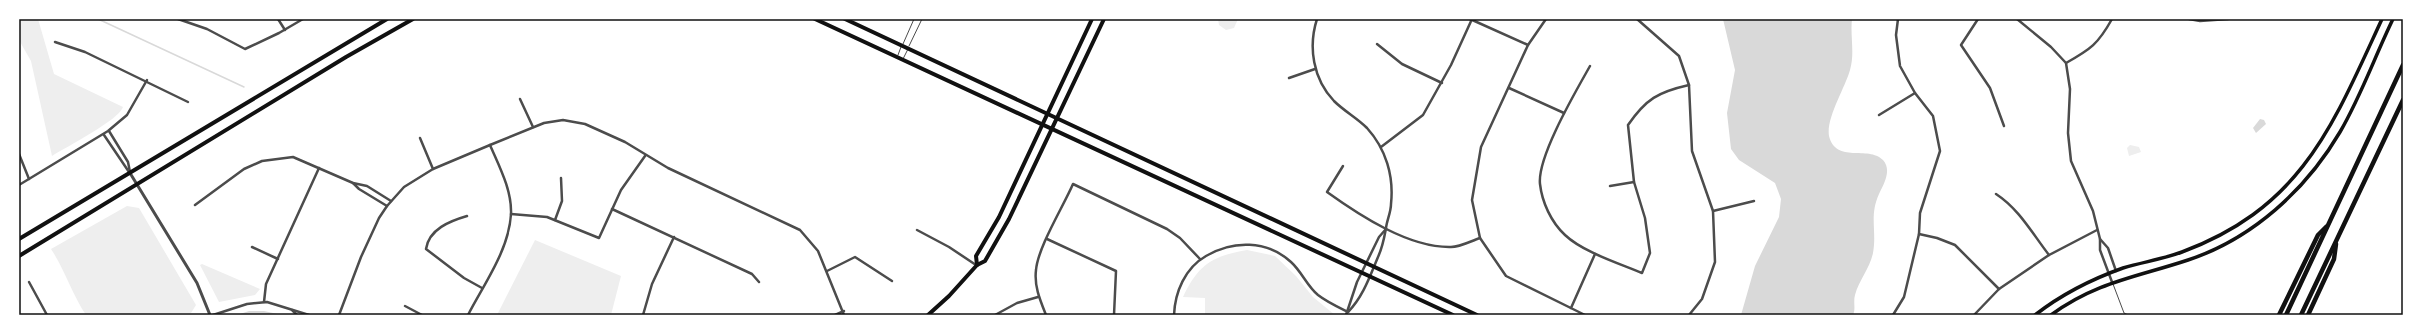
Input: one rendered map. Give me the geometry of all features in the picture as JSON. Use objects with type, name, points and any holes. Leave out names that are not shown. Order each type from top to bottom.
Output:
[{"type":"highway","points":[[2286,315],[2403,65]]},
{"type":"highway","points":[[2301,315],[2403,100]]},
{"type":"highway","points":[[2280,315],[2318,235],[2329,225]]},
{"type":"highway","points":[[2308,315],[2334,259],[2337,239]]},
{"type":"main road","points":[[19,239],[387,19]]},
{"type":"main road","points":[[19,256],[137,186],[346,57],[413,19]]},
{"type":"main road","points":[[815,19],[1453,315]]},
{"type":"main road","points":[[845,19],[1477,315]]},
{"type":"main road","points":[[977,265],[976,256],[999,217],[1092,19]]},
{"type":"main road","points":[[928,315],[949,296],[977,265],[985,262],[1004,230],[1104,19]]},
{"type":"main road","points":[[2035,315],[2074,290],[2109,273],[2175,254],[2215,238],[2248,218],[2289,184],[2329,130],[2382,19]]},
{"type":"main road","points":[[2051,315],[2095,288],[2188,260],[2212,251],[2252,227],[2288,199],[2312,172],[2341,130],[2393,19]]},
{"type":"street","points":[[178,19],[207,29],[245,49],[285,30],[303,19]]},
{"type":"street","points":[[278,19],[285,30]]},
{"type":"street","points":[[1317,19],[1312,48],[1315,69],[1324,89],[1334,101],[1367,128],[1381,147],[1388,165],[1392,183],[1391,205],[1385,241],[1357,303],[1347,313]]},
{"type":"street","points":[[1381,147],[1424,115],[1442,83],[1471,19],[1528,45]]},
{"type":"street","points":[[1546,19],[1528,45],[1481,147],[1472,200],[1480,238],[1506,276],[1585,315]]},
{"type":"street","points":[[1637,19],[1679,56],[1689,85],[1692,151],[1713,211],[1715,262],[1702,299],[1689,315]]},
{"type":"street","points":[[1893,315],[1904,297],[1919,234],[1920,212],[1940,151],[1933,116],[1915,93],[1900,66],[1896,34],[1898,19]]},
{"type":"street","points":[[1978,19],[1961,45],[1990,88],[2004,126]]},
{"type":"street","points":[[2017,19],[2051,47],[2066,63],[2070,89],[2068,133],[2071,161],[2093,212],[2100,239],[2100,250],[2112,282]]},
{"type":"street","points":[[2066,63],[2090,49],[2101,39],[2112,19]]},
{"type":"street","points":[[2189,19],[2200,21],[2228,19]]},
{"type":"street","points":[[55,42],[85,52],[147,80],[188,102]]},
{"type":"street","points":[[1377,44],[1402,64],[1442,83]]},
{"type":"street","points":[[1590,66],[1564,113],[1546,155],[1540,182],[1546,209],[1565,235],[1596,254],[1642,273],[1650,253],[1645,218],[1634,182],[1628,125],[1649,99],[1666,90],[1689,85]]},
{"type":"street","points":[[1289,78],[1315,69]]},
{"type":"street","points":[[19,185],[104,135],[127,115],[147,80]]},
{"type":"street","points":[[1509,88],[1564,113]]},
{"type":"street","points":[[1879,116],[1915,93]]},
{"type":"street","points":[[520,99],[532,127]]},
{"type":"street","points":[[339,315],[361,257],[386,206],[412,182],[433,169],[490,144],[532,127],[555,120],[578,122],[625,142],[645,156],[800,230],[818,251],[844,313],[847,315]]},
{"type":"street","points":[[108,131],[128,162],[130,173]]},
{"type":"street","points":[[104,135],[130,173],[197,283],[211,315],[247,304],[264,302],[309,315]]},
{"type":"street","points":[[420,138],[433,169]]},
{"type":"street","points":[[468,315],[505,243],[511,214],[506,185],[490,144]]},
{"type":"street","points":[[19,154],[29,179]]},
{"type":"street","points":[[511,214],[538,215],[555,220],[599,238],[621,190],[645,156]]},
{"type":"street","points":[[194,204],[244,169],[262,161],[293,157],[353,183],[367,186],[391,201]]},
{"type":"street","points":[[1343,166],[1327,192],[1353,210],[1386,228],[1426,244],[1452,247],[1480,238]]},
{"type":"street","points":[[264,302],[266,284],[319,168]]},
{"type":"street","points":[[555,220],[562,201],[561,178]]},
{"type":"street","points":[[1610,186],[1634,182]]},
{"type":"street","points":[[353,183],[359,190],[386,206]]},
{"type":"street","points":[[1046,315],[1038,297],[1036,269],[1038,259],[1073,184],[1167,229],[1180,238],[1200,259]]},
{"type":"street","points":[[1996,194],[2008,202],[2023,219],[2049,255]]},
{"type":"street","points":[[1713,211],[1754,201]]},
{"type":"street","points":[[612,209],[752,274],[759,282]]},
{"type":"street","points":[[467,216],[448,221],[430,239],[426,249],[464,278],[482,288]]},
{"type":"street","points":[[1347,313],[1350,300],[1366,263],[1386,228]]},
{"type":"street","points":[[916,230],[949,247],[977,265]]},
{"type":"street","points":[[1974,315],[1999,289],[2049,255],[2097,230]]},
{"type":"street","points":[[1919,234],[1937,238],[1955,245],[1999,289]]},
{"type":"street","points":[[643,315],[652,284],[674,237]]},
{"type":"street","points":[[1047,239],[1116,271],[1114,315]]},
{"type":"street","points":[[2100,239],[2108,248],[2116,271]]},
{"type":"street","points":[[1174,315],[1177,292],[1183,280],[1200,259],[1216,250],[1246,244],[1273,250],[1292,262],[1319,296],[1347,313]]},
{"type":"street","points":[[252,247],[278,259]]},
{"type":"street","points":[[1571,308],[1596,254]]},
{"type":"street","points":[[827,270],[855,257],[892,281]]},
{"type":"street","points":[[29,282],[47,315]]},
{"type":"street","points":[[995,315],[1017,303],[1038,297]]},
{"type":"street","points":[[405,306],[422,315]]},
{"type":"street","points":[[291,310],[297,315]]},
{"type":"street","points":[[835,315],[844,313]]},
{"type":"lane","points":[[897,57],[914,19]]},
{"type":"lane","points":[[903,60],[922,19]]},
{"type":"lane","points":[[2112,282],[2124,313],[2128,315]]},
{"type":"shaded area","points":[[19,19],[38,19],[54,74],[123,107],[112,119],[102,126],[52,156],[31,61],[19,40]]},
{"type":"shaded area","points":[[1218,19],[1238,19],[1234,28],[1226,30],[1219,25]]},
{"type":"shaded area","points":[[1723,19],[1852,19],[1852,51],[1850,70],[1830,121],[1829,136],[1833,144],[1838,149],[1845,152],[1877,156],[1883,160],[1887,168],[1885,181],[1874,209],[1874,245],[1872,258],[1855,295],[1853,315],[1741,315],[1755,266],[1779,217],[1781,199],[1775,183],[1739,160],[1731,149],[1727,113],[1735,70]]},
{"type":"shaded area","points":[[2260,119],[2264,120],[2266,124],[2256,133],[2253,128]]},
{"type":"shaded area","points":[[2130,145],[2139,147],[2141,152],[2129,156],[2127,148]]},
{"type":"shaded area","points":[[127,206],[139,208],[196,305],[191,313],[86,315],[81,307],[51,249]]},
{"type":"shaded area","points":[[535,240],[621,276],[611,315],[497,315]]},
{"type":"shaded area","points":[[1247,250],[1275,256],[1296,276],[1313,297],[1335,315],[1205,315],[1205,298],[1183,297],[1194,277],[1208,264],[1224,255]]},
{"type":"shaded area","points":[[202,264],[260,289],[255,295],[219,302],[200,265]]},
{"type":"shaded area","points":[[249,311],[264,311],[282,315],[237,315]]},
{"type":"waterway","points":[[98,19],[244,87]]}]
